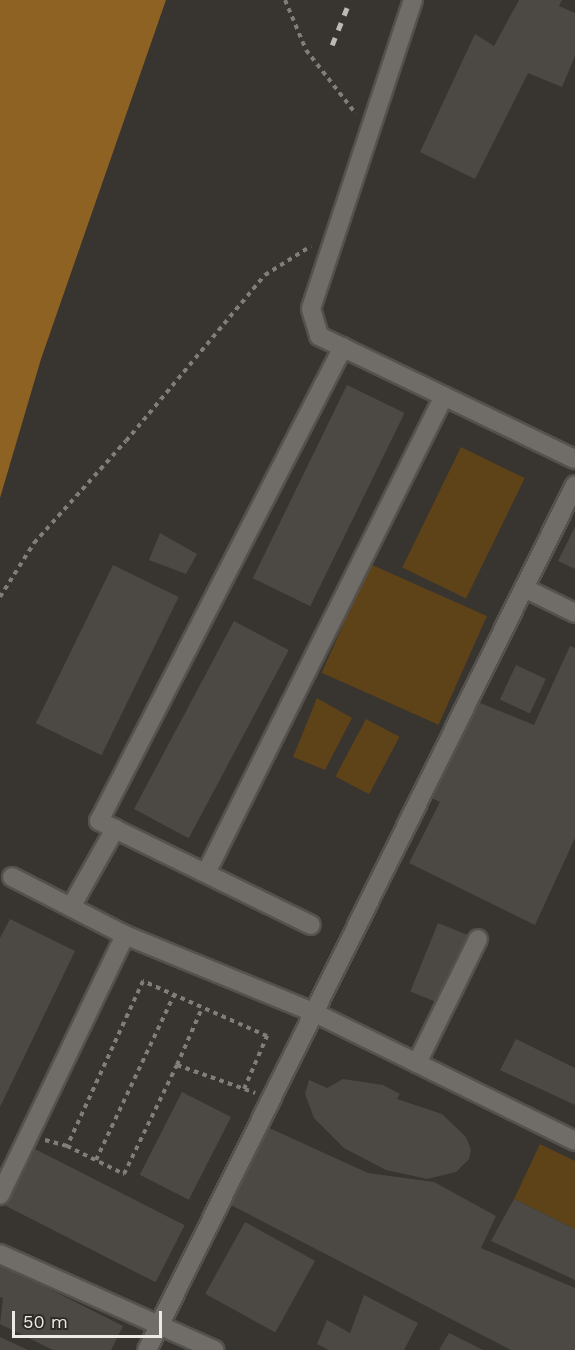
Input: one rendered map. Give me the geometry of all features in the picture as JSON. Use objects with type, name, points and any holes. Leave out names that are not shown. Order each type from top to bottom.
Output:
[{"type":"street","points":[[413,0],[311,309],[319,336],[575,459]]},
{"type":"street","points":[[311,924],[99,821],[343,347]]},
{"type":"street","points":[[206,873],[444,396]]},
{"type":"street","points":[[147,1350],[575,485]]},
{"type":"street","points":[[524,588],[575,613]]},
{"type":"street","points":[[71,907],[114,829]]},
{"type":"street","points":[[12,877],[125,935],[313,1012],[575,1141]]},
{"type":"street","points":[[0,1195],[125,935]]},
{"type":"street","points":[[417,1063],[478,939]]},
{"type":"street","points":[[0,1254],[215,1350]]},
{"type":"path","points":[[285,0],[306,50],[370,131]]},
{"type":"path","points":[[0,597],[34,543],[126,441],[265,275],[337,229]]},
{"type":"path","points":[[202,1008],[124,1174],[67,1146],[143,981],[267,1036],[244,1089]]},
{"type":"path","points":[[96,1160],[174,995]]},
{"type":"path","points":[[177,1065],[270,1098]]},
{"type":"shaded area","points":[[0,0],[166,0],[41,359],[0,498]]},
{"type":"shaded area","points":[[461,447],[525,478],[466,599],[402,567]]},
{"type":"shaded area","points":[[370,564],[487,616],[439,725],[322,673]]},
{"type":"shaded area","points":[[317,698],[352,718],[325,770],[293,757]]},
{"type":"shaded area","points":[[366,719],[400,737],[369,794],[335,776]]},
{"type":"shaded area","points":[[540,1144],[575,1161],[575,1229],[514,1199]]},
{"type":"building","points":[[519,0],[562,0],[559,6],[575,13],[575,56],[562,87],[528,73],[475,179],[420,152],[475,34],[494,46]]},
{"type":"building","points":[[347,385],[405,413],[310,606],[253,578]]},
{"type":"building","points":[[575,527],[575,569],[558,561]]},
{"type":"building","points":[[160,533],[197,554],[186,574],[149,560]]},
{"type":"building","points":[[113,565],[179,597],[101,755],[36,723]]},
{"type":"building","points":[[234,621],[289,650],[189,838],[134,809]]},
{"type":"building","points":[[570,646],[575,648],[575,838],[535,925],[409,863],[440,802],[432,798],[478,702],[534,725]]},
{"type":"building","points":[[516,665],[546,679],[530,713],[500,699]]},
{"type":"building","points":[[10,919],[75,951],[0,1107],[0,938]]},
{"type":"building","points":[[438,923],[478,939],[450,1008],[410,992]]},
{"type":"building","points":[[516,1039],[575,1068],[575,1105],[500,1070]]},
{"type":"building","points":[[343,1079],[383,1085],[400,1094],[397,1099],[442,1114],[466,1137],[471,1150],[469,1159],[456,1172],[427,1179],[386,1170],[344,1148],[314,1118],[305,1094],[309,1080],[327,1088]]},
{"type":"building","points":[[182,1092],[231,1117],[189,1200],[140,1175]]},
{"type":"building","points":[[267,1127],[368,1173],[434,1182],[496,1216],[481,1248],[575,1288],[575,1350],[511,1350],[231,1205]]},
{"type":"building","points":[[35,1149],[185,1225],[156,1282],[6,1206]]},
{"type":"building","points":[[514,1199],[575,1229],[575,1280],[491,1241]]},
{"type":"building","points":[[245,1222],[315,1261],[275,1333],[205,1294]]},
{"type":"building","points":[[0,1264],[123,1326],[111,1350],[53,1350],[0,1324],[3,1298],[0,1297]]},
{"type":"building","points":[[364,1295],[418,1323],[404,1350],[329,1350],[317,1344],[327,1320],[350,1333]]},
{"type":"building","points":[[449,1333],[483,1350],[439,1350]]},
{"type":"building","points":[[0,1337],[28,1350],[0,1350]]},
{"type":"railway","points":[[332,45],[350,0]]}]
